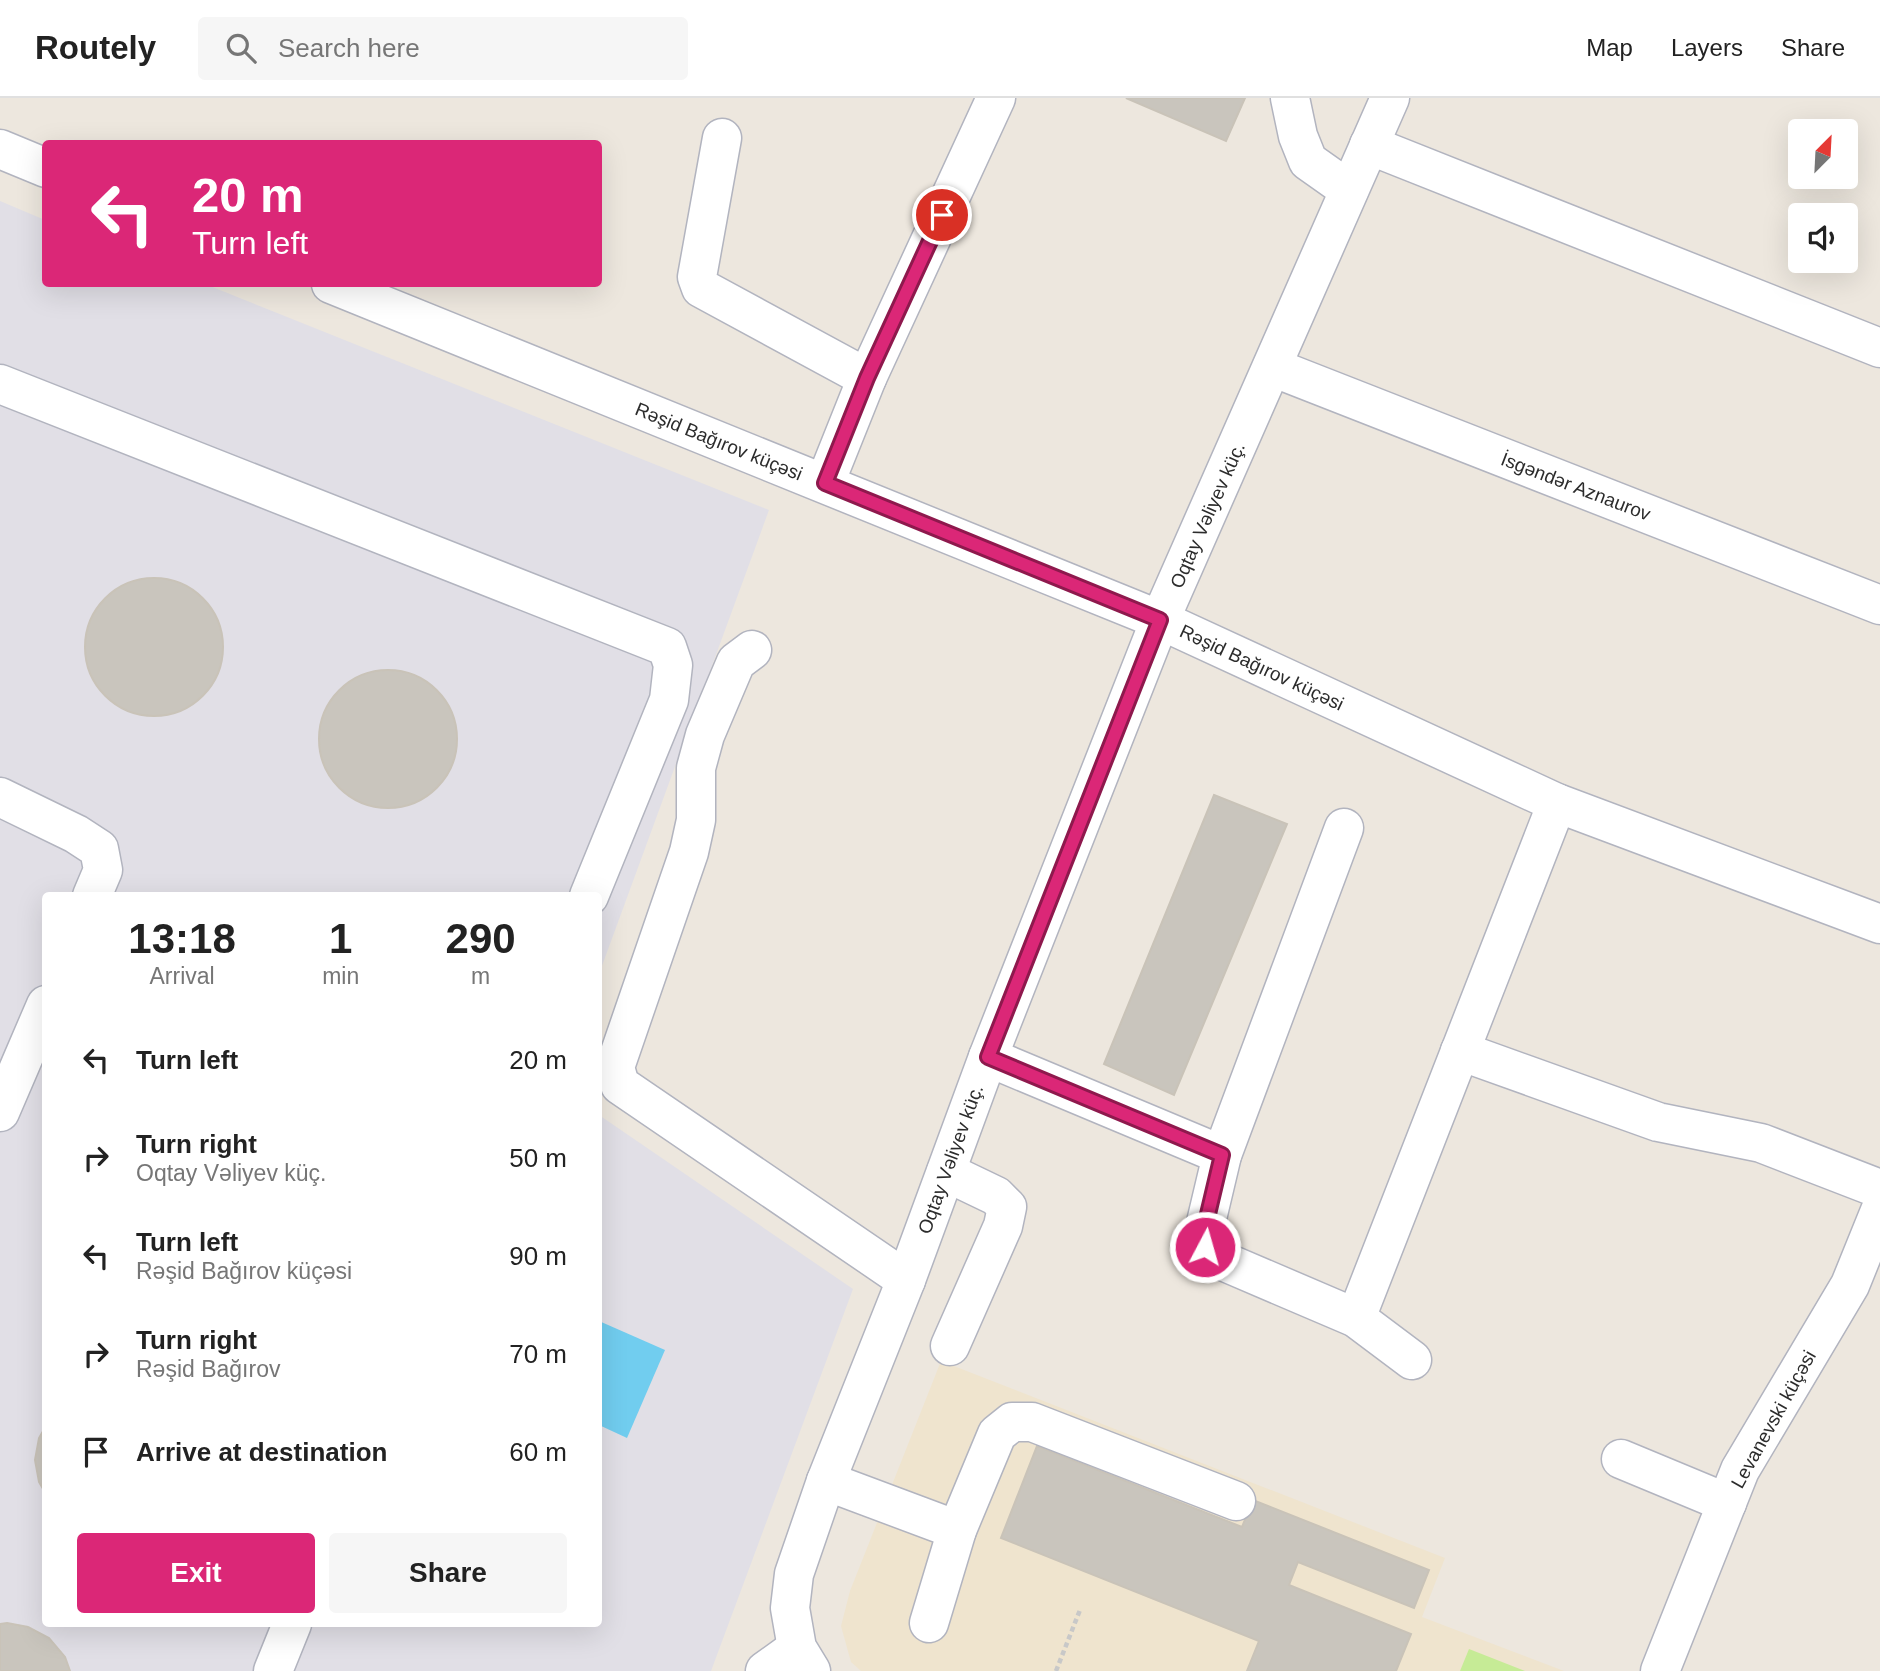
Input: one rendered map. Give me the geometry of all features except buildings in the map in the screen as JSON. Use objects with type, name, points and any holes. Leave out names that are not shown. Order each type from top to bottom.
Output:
[{"type":"street","points":[[825,483],[867,378],[996,98]]},
{"type":"street","points":[[1290,98],[1297,136],[1308,161],[1349,190]]},
{"type":"street","name":"Oqtay Vəliyev küç.","points":[[804,1660],[790,1608],[794,1574],[826,1481],[906,1280],[988,1057],[1160,620],[1390,98]]},
{"type":"street","points":[[722,138],[696,278],[701,288],[867,378]]},
{"type":"street","points":[[1369,145],[1880,348]]},
{"type":"street","points":[[0,149],[42,166]]},
{"type":"street","name":"Rəşid Bağırov küçəsi","points":[[338,287],[1160,620],[1557,803],[1880,924]]},
{"type":"street","name":"İsgəndər Aznaurov","points":[[1272,367],[1880,605]]},
{"type":"street","points":[[0,384],[667,647],[673,665],[669,700],[591,892]]},
{"type":"street","points":[[752,650],[736,662],[705,735],[696,768],[696,820],[689,852],[615,1067],[620,1085],[906,1280]]},
{"type":"street","points":[[0,797],[76,834],[99,849],[103,870],[94,892]]},
{"type":"street","points":[[1356,1318],[1557,803]]},
{"type":"street","points":[[1345,828],[1222,1155],[1204,1231],[1205,1247],[1218,1259],[1356,1318],[1412,1360]]},
{"type":"street","points":[[0,1112],[42,1014]]},
{"type":"street","points":[[1460,1051],[1658,1122],[1761,1143],[1880,1189]]},
{"type":"street","points":[[988,1057],[1222,1155]]},
{"type":"street","points":[[946,1172],[996,1196],[1007,1207],[1003,1226],[950,1346]]},
{"type":"street","name":"Levanevski küçəsi","points":[[1660,1671],[1740,1470],[1850,1285],[1880,1211]]},
{"type":"street","points":[[929,1623],[957,1530],[997,1434],[1012,1422],[1032,1422],[1236,1501]]},
{"type":"street","points":[[1621,1459],[1727,1503]]},
{"type":"street","points":[[826,1481],[957,1530]]},
{"type":"street","points":[[273,1671],[291,1627]]},
{"type":"street","points":[[765,1671],[804,1660]]},
{"type":"path","points":[[1056,1671],[1080,1610]]},
{"type":"shaded area","points":[[0,201],[42,219],[42,287],[212,287],[769,510],[602,966],[602,892],[42,892],[42,1627],[602,1627],[602,1117],[853,1289],[711,1671],[0,1671]]},
{"type":"shaded area","points":[[941,1361],[1445,1558],[1422,1617],[1564,1671],[861,1671],[851,1662],[841,1626],[850,1591]]},
{"type":"green space","points":[[1469,1649],[1525,1671],[1460,1671]]},
{"type":"water","points":[[602,1322],[665,1350],[627,1438],[602,1426]]},
{"type":"route","points":[[942,215],[867,378],[825,483],[1160,620],[988,1057],[1222,1155],[1204,1231],[1205,1247]]}]
